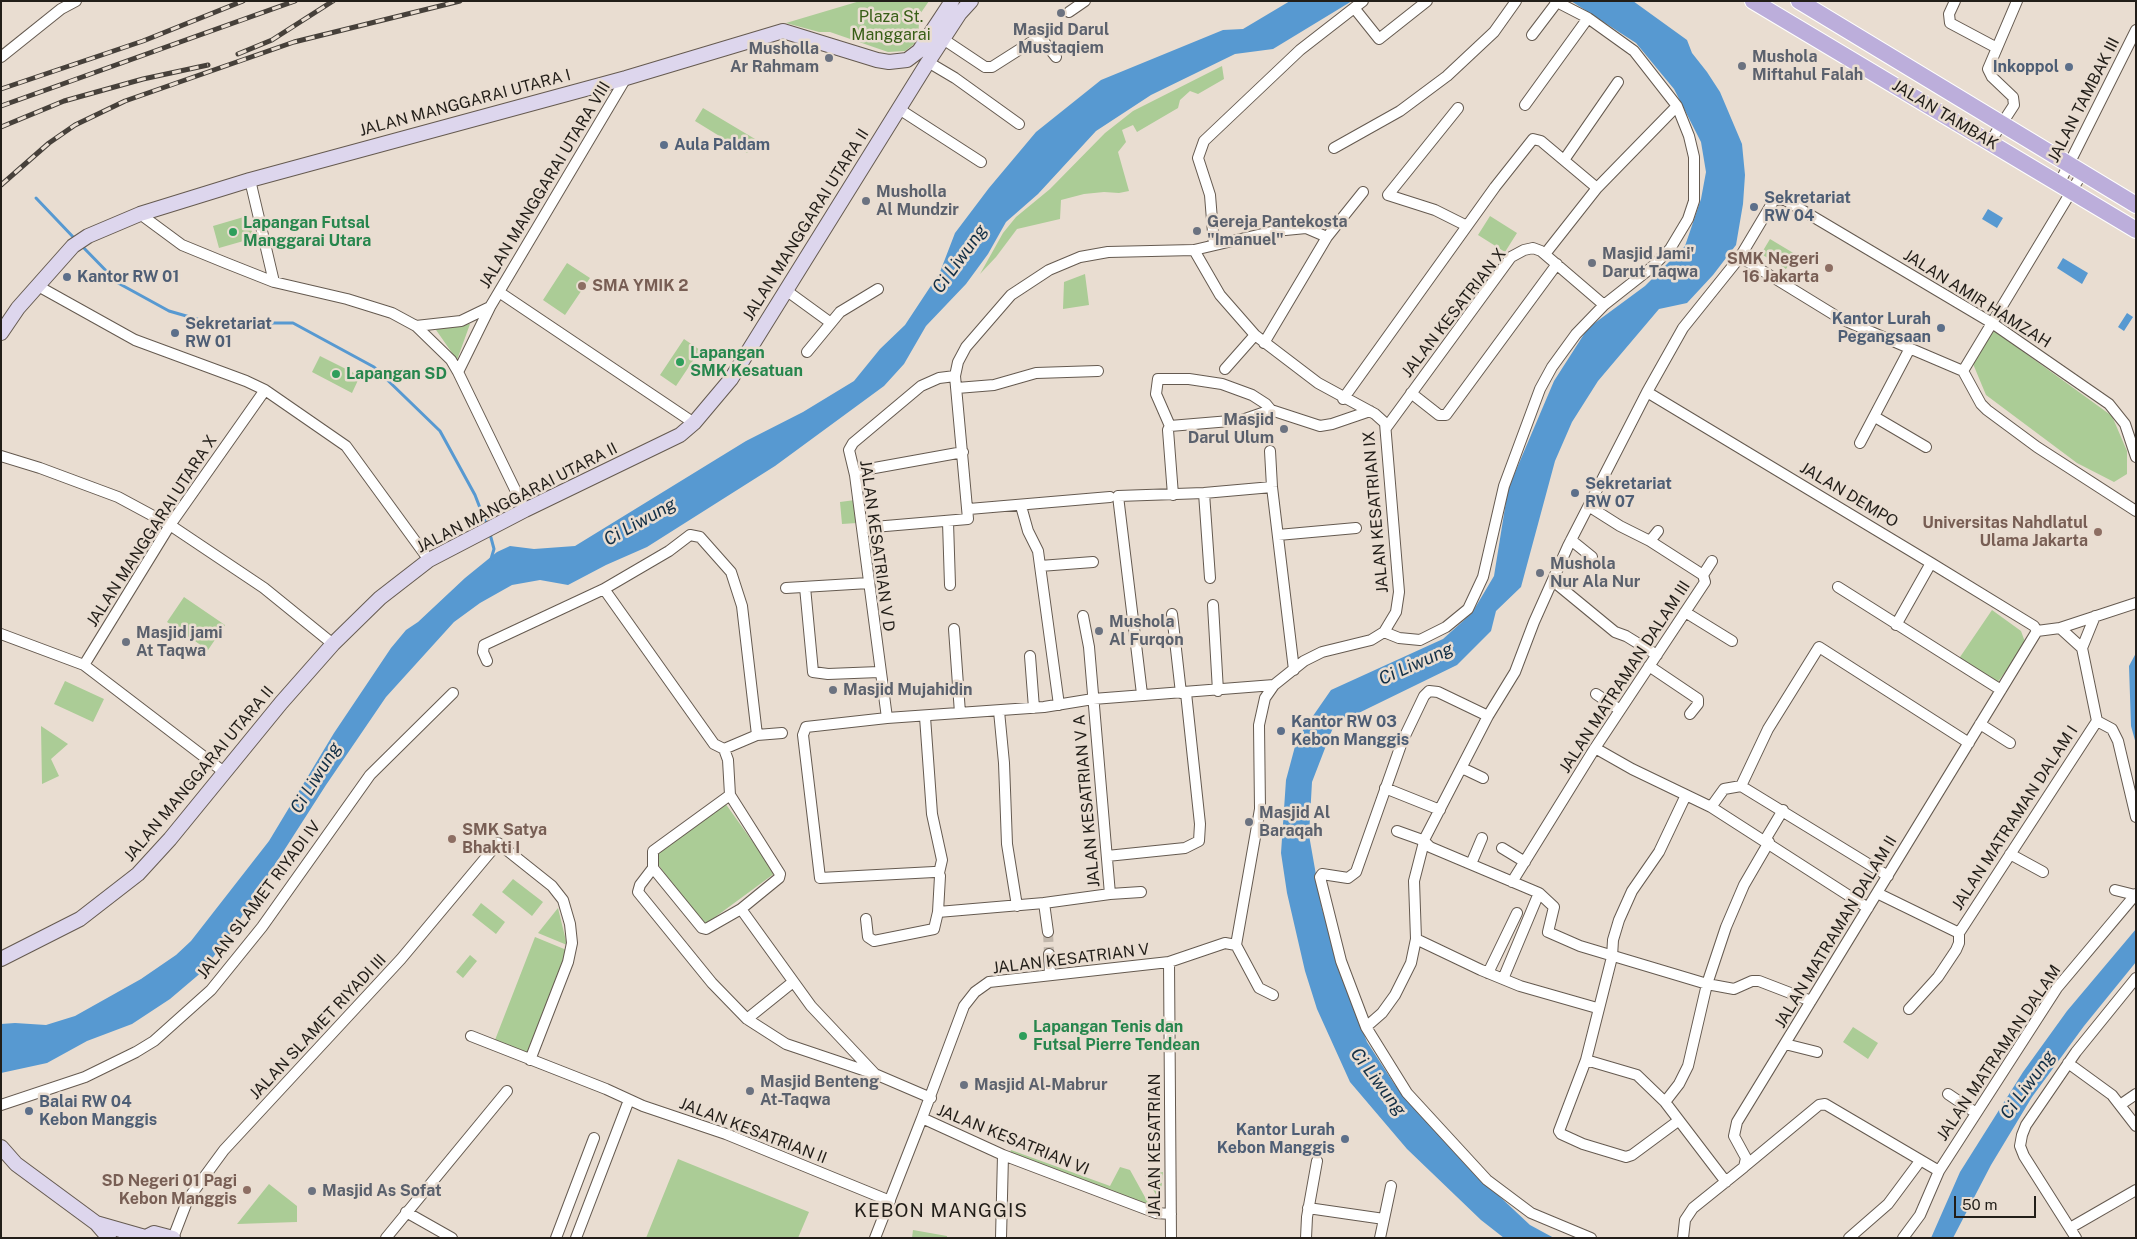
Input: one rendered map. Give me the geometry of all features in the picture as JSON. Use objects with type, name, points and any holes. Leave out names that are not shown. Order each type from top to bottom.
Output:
[{"type":"main road","name":"JALAN TAMBAK","points":[[1753,1],[2136,230]]},
{"type":"main road","name":"JALAN TAMBAK","points":[[1799,1],[2136,205]]},
{"type":"street","points":[[1,57],[61,9],[76,1]]},
{"type":"street","name":"JALAN MANGGARAI UTARA I","points":[[1,333],[18,308],[73,246],[88,236],[140,214],[250,180],[626,78],[783,31],[877,60],[889,62],[907,60],[919,51],[952,1]]},
{"type":"street","name":"JALAN MANGGARAI UTARA II","points":[[1,959],[39,942],[80,919],[125,885],[170,839],[224,772],[333,644],[380,598],[429,560],[526,510],[680,435],[694,423],[731,379],[928,62],[971,1]]},
{"type":"street","points":[[1069,12],[1085,1]]},
{"type":"street","points":[[1214,245],[1210,195],[1198,158],[1204,141],[1300,50],[1363,1]]},
{"type":"street","points":[[1355,9],[1379,38],[1427,1]]},
{"type":"street","points":[[1334,148],[1400,111],[1447,76],[1494,32],[1516,1]]},
{"type":"street","points":[[1955,1],[1949,14],[1950,23],[1997,48]]},
{"type":"street","points":[[1990,142],[2014,105],[2013,97],[1992,76],[1988,69],[2017,1]]},
{"type":"street","points":[[1273,995],[1259,988],[1236,945],[1260,809],[1260,714],[1265,698],[1274,685],[1313,655],[1371,640],[1384,632],[1399,638],[1420,640],[1446,627],[1468,609],[1483,577],[1504,486],[1540,389],[1563,350],[1604,305],[1651,268],[1670,249],[1688,219],[1694,201],[1694,157],[1689,136],[1676,106],[1634,52],[1588,18],[1555,4],[1532,35]]},
{"type":"street","points":[[1525,105],[1588,18]]},
{"type":"street","name":"JALAN TAMBAK III","points":[[2065,188],[2076,168],[2136,30]]},
{"type":"street","points":[[943,39],[984,67],[992,67],[1036,39],[1045,43],[1056,56]]},
{"type":"street","points":[[928,62],[1019,124]]},
{"type":"street","name":"JALAN MANGGARAI UTARA VIII","points":[[458,372],[490,307],[626,78]]},
{"type":"street","points":[[1564,160],[1618,82]]},
{"type":"street","points":[[1604,305],[1545,254],[1597,188],[1676,106]]},
{"type":"street","points":[[1458,108],[1388,195],[1443,213],[1466,226]]},
{"type":"street","points":[[899,109],[980,162]]},
{"type":"street","points":[[1343,399],[1466,226],[1533,139],[1541,141],[1597,188]]},
{"type":"street","points":[[1962,371],[1992,323],[2076,168]]},
{"type":"street","points":[[250,180],[274,282]]},
{"type":"street","points":[[1264,343],[1327,237],[1363,192]]},
{"type":"street","name":"JALAN AMIR HAMZAH","points":[[1740,257],[1774,200],[1785,200],[1992,323],[2109,404],[2125,424],[2136,456]]},
{"type":"street","points":[[140,214],[182,245],[274,282],[347,299],[392,313],[416,326],[451,360],[526,510]]},
{"type":"street","points":[[862,528],[968,519],[969,510],[955,376],[958,362],[966,347],[1011,295],[1049,270],[1080,257],[1108,252],[1194,250],[1294,229],[1313,230],[1327,237]]},
{"type":"street","name":"JALAN KESATRIAN X","points":[[1386,428],[1511,257],[1524,250],[1533,248],[1545,254]]},
{"type":"street","name":"JALAN KESATRIAN IX","points":[[1194,250],[1220,295],[1255,335],[1318,384],[1343,399],[1370,411],[1382,420],[1386,428],[1387,460],[1400,592],[1396,612],[1384,632]]},
{"type":"street","points":[[1366,1027],[1382,1013],[1395,995],[1411,963],[1416,939],[1414,881],[1425,842],[1488,716],[1515,672],[1531,629],[1571,540],[1590,507],[1647,392],[1693,313],[1740,257],[1841,319],[1909,350],[1962,371],[1986,410],[2037,447],[2136,511]]},
{"type":"street","points":[[1411,393],[1440,415],[1446,415],[1557,264]]},
{"type":"street","points":[[38,286],[136,340],[246,381],[265,390],[346,446],[429,560]]},
{"type":"street","points":[[807,352],[844,309],[878,289]]},
{"type":"street","points":[[787,291],[831,323]]},
{"type":"street","points":[[499,292],[694,423]]},
{"type":"street","name":"JALAN MANGGARAI UTARA VIII","points":[[416,326],[461,321],[490,307]]},
{"type":"street","points":[[1,314],[18,308]]},
{"type":"street","points":[[1225,369],[1255,335]]},
{"type":"street","points":[[1860,443],[1909,350]]},
{"type":"street","points":[[957,388],[994,385],[1036,373],[1098,372]]},
{"type":"street","name":"JALAN KESATRIAN V D","points":[[887,718],[879,672],[856,475],[849,453],[853,443],[921,386],[938,378],[955,376]]},
{"type":"street","points":[[1173,495],[1168,430],[1170,426],[1156,394],[1158,379],[1189,379],[1222,384],[1252,394],[1272,410]]},
{"type":"street","name":"JALAN MANGGARAI UTARA X","points":[[84,665],[170,525],[265,390]]},
{"type":"street","name":"JALAN DEMPO","points":[[1647,392],[1931,562],[2034,626],[2036,631]]},
{"type":"street","points":[[1170,426],[1242,420],[1272,410]]},
{"type":"street","name":"JALAN KESATRIAN IX","points":[[1272,410],[1320,426],[1332,424],[1370,411]]},
{"type":"street","points":[[1875,417],[1926,447]]},
{"type":"street","points":[[1270,451],[1272,487],[1294,670]]},
{"type":"street","points":[[856,475],[869,469],[963,452]]},
{"type":"street","points":[[1,456],[40,468],[118,497],[170,525],[264,588],[333,644]]},
{"type":"street","points":[[1142,694],[1118,496],[1173,495],[1272,487]]},
{"type":"street","points":[[1204,493],[1210,578]]},
{"type":"street","points":[[969,510],[1110,497]]},
{"type":"street","points":[[1021,506],[1028,531],[1038,551],[1058,705]]},
{"type":"street","name":"JALAN MATRAMAN DALAM III","points":[[1512,882],[1595,748],[1705,582],[1703,575],[1650,541],[1620,526],[1590,507]]},
{"type":"street","points":[[948,522],[950,584]]},
{"type":"street","points":[[1278,535],[1356,528]]},
{"type":"street","points":[[1650,541],[1658,530]]},
{"type":"street","points":[[487,661],[483,652],[484,644],[604,589],[669,550],[690,535],[700,537],[731,572],[739,593],[757,735]]},
{"type":"street","points":[[1571,540],[1592,557]]},
{"type":"street","points":[[1703,575],[1712,561]]},
{"type":"street","points":[[1040,566],[1093,562]]},
{"type":"street","points":[[1896,625],[1931,562]]},
{"type":"street","points":[[1553,581],[1615,632],[1626,636],[1657,655]]},
{"type":"street","points":[[786,588],[869,583]]},
{"type":"street","points":[[805,587],[813,672],[828,674],[879,672]]},
{"type":"street","points":[[1838,587],[2001,690]]},
{"type":"street","points":[[604,589],[714,744],[724,748],[757,735],[782,733]]},
{"type":"street","points":[[2036,631],[2060,628],[2136,603]]},
{"type":"street","points":[[1213,605],[1218,691]]},
{"type":"street","points":[[1685,612],[1732,641]]},
{"type":"street","points":[[1107,856],[1186,848],[1199,841],[1184,692],[1172,614]]},
{"type":"street","name":"JALAN KESATRIAN V A","points":[[938,912],[1017,906],[1110,894],[1090,647],[1083,616]]},
{"type":"street","points":[[2095,616],[2082,648],[2097,721],[2112,729],[2118,741],[2136,817]]},
{"type":"street","points":[[2060,628],[2082,648]]},
{"type":"street","points":[[954,630],[960,713]]},
{"type":"street","name":"JALAN MATRAMAN DALAM II","points":[[1744,1167],[1746,1158],[1736,1142],[1734,1131],[2036,631]]},
{"type":"street","points":[[1,634],[84,665],[224,772]]},
{"type":"street","points":[[1741,786],[1768,729],[1819,647],[1969,743]]},
{"type":"street","points":[[1030,656],[1034,708]]},
{"type":"street","points":[[1649,666],[1698,699],[1698,704],[1690,714]]},
{"type":"street","points":[[939,873],[820,877],[804,730],[806,727],[887,718],[925,717],[1034,708],[1142,694],[1218,691],[1274,685]]},
{"type":"street","points":[[1488,716],[1438,692],[1429,691],[1424,696],[1402,742],[1356,872],[1348,878],[1322,874],[1320,877],[1341,961],[1366,1027],[1407,1093],[1487,1180],[1531,1213],[1591,1238]]},
{"type":"street","name":"JALAN SLAMET RIYADI IV","points":[[1,1105],[85,1078],[136,1052],[154,1041],[211,990],[262,927],[370,776],[453,693]]},
{"type":"street","points":[[1596,694],[1620,710]]},
{"type":"street","points":[[999,711],[1004,763],[1007,844],[1017,906]]},
{"type":"street","points":[[866,919],[868,937],[874,941],[934,929],[938,912],[941,886],[939,873],[942,860],[932,814],[925,717]]},
{"type":"street","name":"JALAN MATRAMAN DALAM I","points":[[1909,1009],[1938,977],[1956,950],[1959,942],[1959,932],[2097,721]]},
{"type":"street","points":[[1980,724],[2010,743]]},
{"type":"street","points":[[724,748],[730,775],[730,795],[780,874],[779,878],[741,910],[706,929],[702,928],[654,868],[652,854],[654,850],[730,795]]},
{"type":"street","points":[[1595,748],[1632,769],[1711,807],[1767,841],[1868,908]]},
{"type":"street","points":[[1462,768],[1483,778]]},
{"type":"street","points":[[1711,807],[1724,788],[1741,786],[1784,810],[1888,876]]},
{"type":"street","points":[[1385,788],[1440,810]]},
{"type":"street","points":[[1678,1121],[1632,1155],[1626,1157],[1583,1144],[1561,1134],[1559,1131],[1586,1060],[1597,1008],[1612,957],[1613,940],[1632,891],[1659,852],[1686,796]]},
{"type":"street","points":[[1665,1102],[1679,1084],[1688,1066],[1707,984],[1737,901],[1784,810]]},
{"type":"street","points":[[1396,831],[1539,893],[1554,907],[1548,932],[1612,957],[1707,984],[1734,989],[1752,981],[1759,981],[1811,1001]]},
{"type":"street","points":[[1471,864],[1482,838]]},
{"type":"street","name":"JALAN SLAMET RIYADI III","points":[[173,1238],[188,1199],[224,1150],[401,959],[498,843],[552,886],[563,900],[570,924],[572,943],[568,962],[530,1060]]},
{"type":"street","points":[[1502,848],[1525,862]]},
{"type":"street","points":[[2010,854],[2043,872]]},
{"type":"street","name":"JALAN KESATRIAN VI","points":[[654,868],[640,885],[638,892],[712,982],[747,1019],[786,1044],[875,1074],[931,1098],[922,1118],[1003,1155],[1156,1212],[1171,1214]]},
{"type":"street","points":[[2115,890],[2135,895]]},
{"type":"street","points":[[1110,894],[1141,892]]},
{"type":"street","points":[[1503,979],[1539,893]]},
{"type":"street","points":[[1877,893],[1959,932]]},
{"type":"street","name":"JALAN MATRAMAN DALAM","points":[[1903,1238],[1920,1216],[1939,1171],[2057,988],[2135,895]]},
{"type":"street","points":[[1044,903],[1048,932]]},
{"type":"street","points":[[741,910],[811,1006],[875,1074]]},
{"type":"street","points":[[1488,974],[1517,913]]},
{"type":"street","points":[[1416,939],[1488,974],[1597,1008]]},
{"type":"street","points":[[1169,962],[1224,943],[1236,945]]},
{"type":"street","points":[[1,944],[18,950]]},
{"type":"street","points":[[1049,954],[1050,975]]},
{"type":"street","name":"JALAN KESATRIAN V","points":[[931,1098],[964,1006],[975,992],[989,982],[1169,962]]},
{"type":"street","name":"JALAN KESATRIAN","points":[[1169,962],[1171,1238]]},
{"type":"street","points":[[2076,1238],[2024,1156],[2020,1146],[2026,1125],[2068,1063],[2109,1008],[2136,978]]},
{"type":"street","points":[[747,1019],[793,982]]},
{"type":"street","name":"JALAN KESATRIAN II","points":[[470,1036],[606,1089],[629,1100],[726,1134],[890,1201]]},
{"type":"street","points":[[1785,1044],[1817,1052]]},
{"type":"street","points":[[1586,1060],[1637,1075],[1665,1102],[1726,1182]]},
{"type":"street","points":[[2068,1063],[2104,1088],[2136,1126]]},
{"type":"street","points":[[386,1238],[507,1091]]},
{"type":"street","points":[[1948,1094],[1976,1113]]},
{"type":"street","points":[[2120,1105],[2136,1094]]},
{"type":"street","points":[[576,1238],[629,1100]]},
{"type":"street","points":[[1683,1238],[1685,1220],[1693,1208],[1819,1105],[1825,1104],[1939,1171]]},
{"type":"street","points":[[875,1238],[922,1118]]},
{"type":"street","points":[[556,1238],[594,1138]]},
{"type":"street","points":[[1,1147],[16,1164],[96,1223],[109,1238]]},
{"type":"street","points":[[1001,1238],[1003,1155]]},
{"type":"street","points":[[1306,1238],[1308,1208],[1318,1161]]},
{"type":"street","points":[[1849,1238],[1888,1204],[1920,1161]]},
{"type":"street","points":[[1380,1238],[1391,1186]]},
{"type":"street","points":[[2070,1228],[2136,1190]]},
{"type":"street","points":[[1308,1208],[1384,1219]]},
{"type":"street","points":[[406,1212],[452,1238]]},
{"type":"street","points":[[96,1223],[144,1237],[154,1234],[173,1238]]},
{"type":"green space","name":"Plaza St. Manggarai","points":[[860,1],[929,1],[916,20],[919,22],[918,41],[905,51],[888,52],[830,32],[819,32],[786,23]]},
{"type":"green space","points":[[1222,66],[1224,79],[1198,94],[1190,91],[1180,100],[1178,108],[1137,132],[1133,125],[1122,130],[1126,142],[1118,152],[1129,191],[1084,194],[1061,200],[1060,219],[1017,229],[996,257],[980,274],[1003,233],[1016,217],[1050,189],[1105,133],[1133,111]]},
{"type":"green space","points":[[703,108],[755,139],[747,153],[695,121]]},
{"type":"green space","name":"Lapangan Futsal Manggarai Utara","points":[[247,216],[254,238],[219,248],[213,226]]},
{"type":"green space","points":[[1490,216],[1517,233],[1505,252],[1478,235]]},
{"type":"green space","points":[[1770,239],[1795,254],[1786,269],[1761,254]]},
{"type":"green space","points":[[567,263],[590,278],[565,315],[543,300]]},
{"type":"green space","points":[[1085,274],[1089,305],[1063,309],[1064,282]]},
{"type":"green space","points":[[470,324],[457,360],[434,327]]},
{"type":"green space","points":[[1992,329],[2112,416],[2127,451],[2127,474],[2114,482],[2077,463],[1986,395],[1971,359]]},
{"type":"green space","name":"Lapangan SMK Kesatuan","points":[[684,339],[700,350],[676,386],[660,375]]},
{"type":"green space","name":"Lapangan SD","points":[[320,356],[360,376],[352,393],[312,372]]},
{"type":"green space","points":[[855,500],[857,523],[842,524],[840,502]]},
{"type":"green space","points":[[184,597],[225,625],[208,650],[167,622]]},
{"type":"green space","points":[[1992,610],[2021,631],[2025,642],[2024,647],[1997,683],[1958,660]]},
{"type":"green space","points":[[65,681],[104,699],[93,722],[54,704]]},
{"type":"green space","points":[[41,726],[68,744],[51,759],[59,776],[42,784]]},
{"type":"green space","points":[[725,803],[775,873],[703,926],[652,856]]},
{"type":"green space","points":[[513,879],[543,902],[532,916],[502,892]]},
{"type":"green space","points":[[481,903],[505,922],[496,934],[472,915]]},
{"type":"green space","points":[[558,908],[567,945],[538,933]]},
{"type":"green space","points":[[535,937],[569,951],[529,1054],[495,1040]]},
{"type":"green space","points":[[470,955],[477,961],[463,978],[456,972]]},
{"type":"green space","points":[[1853,1027],[1878,1043],[1868,1059],[1843,1042]]},
{"type":"green space","points":[[1011,1150],[1110,1186],[1120,1167],[1130,1170],[1151,1208],[1009,1156]]},
{"type":"green space","points":[[678,1159],[809,1212],[798,1238],[646,1238]]},
{"type":"green space","points":[[1163,1172],[1160,1202],[1145,1175]]},
{"type":"green space","points":[[269,1184],[297,1206],[297,1222],[237,1224]]},
{"type":"green space","points":[[913,1230],[947,1236],[947,1238],[912,1238]]},
{"type":"water","name":"Ci Liwung","points":[[1290,1],[1352,1],[1273,49],[1235,54],[1151,95],[1096,131],[1038,194],[1006,222],[988,254],[966,284],[926,326],[904,364],[884,386],[775,466],[647,547],[606,565],[568,585],[540,580],[512,585],[480,603],[454,622],[386,697],[326,785],[233,930],[203,971],[170,999],[132,1024],[87,1041],[47,1063],[1,1073],[1,1024],[46,1025],[75,1016],[141,979],[176,955],[191,941],[269,841],[334,733],[391,648],[406,630],[418,622],[465,578],[497,552],[510,546],[534,549],[575,546],[746,441],[803,412],[854,381],[880,349],[905,325],[940,272],[955,233],[989,188],[1036,132],[1101,80],[1223,30],[1243,29]]},
{"type":"water","name":"Ci Liwung","points":[[1571,1],[1633,1],[1687,40],[1692,53],[1720,92],[1742,144],[1745,175],[1743,204],[1736,245],[1713,275],[1687,303],[1659,309],[1598,381],[1572,422],[1555,461],[1521,587],[1496,611],[1491,631],[1457,665],[1334,725],[1312,782],[1309,835],[1322,909],[1349,996],[1367,1042],[1395,1085],[1465,1164],[1530,1225],[1554,1238],[1504,1238],[1481,1220],[1407,1149],[1350,1082],[1317,1009],[1305,971],[1287,893],[1281,853],[1286,780],[1297,739],[1331,690],[1443,639],[1472,613],[1494,576],[1508,489],[1554,381],[1588,328],[1645,286],[1685,246],[1701,199],[1706,172],[1701,142],[1674,89],[1636,43]]},
{"type":"water","points":[[1988,209],[2003,218],[1997,228],[1982,219]]},
{"type":"water","points":[[2063,258],[2088,273],[2082,284],[2057,268]]},
{"type":"water","points":[[2127,313],[2133,317],[2124,331],[2118,327]]},
{"type":"water","points":[[2136,653],[2136,744],[2131,726],[2129,666]]},
{"type":"water","name":"Ci Liwung","points":[[2136,929],[2136,962],[2084,1026],[2032,1097],[1991,1165],[1953,1238],[1931,1238],[1960,1172],[2023,1072],[2067,1011]]},
{"type":"waterway","points":[[36,198],[76,240]]},
{"type":"waterway","points":[[80,244],[118,283],[169,311],[221,326],[243,323],[293,323],[374,367],[440,431],[475,495],[487,526]]},
{"type":"waterway","points":[[490,534],[494,549],[491,559]]},
{"type":"tunnel","points":[[1048,932],[1049,954]]},
{"type":"railway","points":[[1,89],[143,41],[243,1]]},
{"type":"railway","points":[[1,106],[295,1]]},
{"type":"railway","points":[[238,54],[272,40],[333,1]]},
{"type":"railway","points":[[1,185],[49,143],[75,125],[125,101],[294,42],[460,1]]},
{"type":"railway","points":[[1,127],[64,101],[143,79],[208,65]]},
{"type":"place","name":"Masjid Darul Mustaqiem","points":[[1061,13]]},
{"type":"place","name":"Musholla Ar Rahmam","points":[[829,58]]},
{"type":"place","name":"Mushola Miftahul Falah","points":[[1742,66]]},
{"type":"place","name":"Inkoppol","points":[[2069,67]]},
{"type":"place","name":"Aula Paldam","points":[[664,145]]},
{"type":"place","name":"Musholla Al Mundzir","points":[[866,201]]},
{"type":"place","name":"Sekretariat RW 04","points":[[1754,207]]},
{"type":"place","name":"Gereja Pantekosta \"Imanuel\"","points":[[1197,231]]},
{"type":"place","name":"Lapangan Futsal Manggarai Utara","points":[[233,232]]},
{"type":"place","name":"Masjid Jami' Darut Taqwa","points":[[1592,263]]},
{"type":"place","name":"SMK Negeri 16 Jakarta","points":[[1829,268]]},
{"type":"place","name":"Kantor RW 01","points":[[67,277]]},
{"type":"place","name":"SMA YMIK 2","points":[[582,286]]},
{"type":"place","name":"Kantor Lurah Pegangsaan","points":[[1941,328]]},
{"type":"place","name":"Sekretariat RW 01","points":[[175,333]]},
{"type":"place","name":"Lapangan SMK Kesatuan","points":[[680,362]]},
{"type":"place","name":"Lapangan SD","points":[[336,374]]},
{"type":"place","name":"Masjid Darul Ulum","points":[[1284,429]]},
{"type":"place","name":"Sekretariat RW 07","points":[[1575,493]]},
{"type":"place","name":"Universitas Nahdlatul Ulama Jakarta","points":[[2098,532]]},
{"type":"place","name":"Mushola Nur Ala Nur","points":[[1540,573]]},
{"type":"place","name":"Mushola Al Furqon","points":[[1099,631]]},
{"type":"place","name":"Masjid jami At Taqwa","points":[[126,642]]},
{"type":"place","name":"Masjid Mujahidin","points":[[833,690]]},
{"type":"place","name":"Kantor RW 03 Kebon Manggis","points":[[1281,731]]},
{"type":"place","name":"Masjid Al Baraqah","points":[[1249,822]]},
{"type":"place","name":"SMK Satya Bhakti I","points":[[452,839]]},
{"type":"place","name":"Lapangan Tenis dan Futsal Pierre Tendean","points":[[1023,1036]]},
{"type":"place","name":"Masjid Al-Mabrur","points":[[964,1085]]},
{"type":"place","name":"Masjid Benteng At-Taqwa","points":[[750,1091]]},
{"type":"place","name":"Balai RW 04 Kebon Manggis","points":[[29,1111]]},
{"type":"place","name":"Kantor Lurah Kebon Manggis","points":[[1345,1139]]},
{"type":"place","name":"SD Negeri 01 Pagi Kebon Manggis","points":[[247,1190]]},
{"type":"place","name":"Masjid As Sofat","points":[[312,1191]]},
{"type":"district","name":"KEBON MANGGIS","points":[[941,1211]]}]
